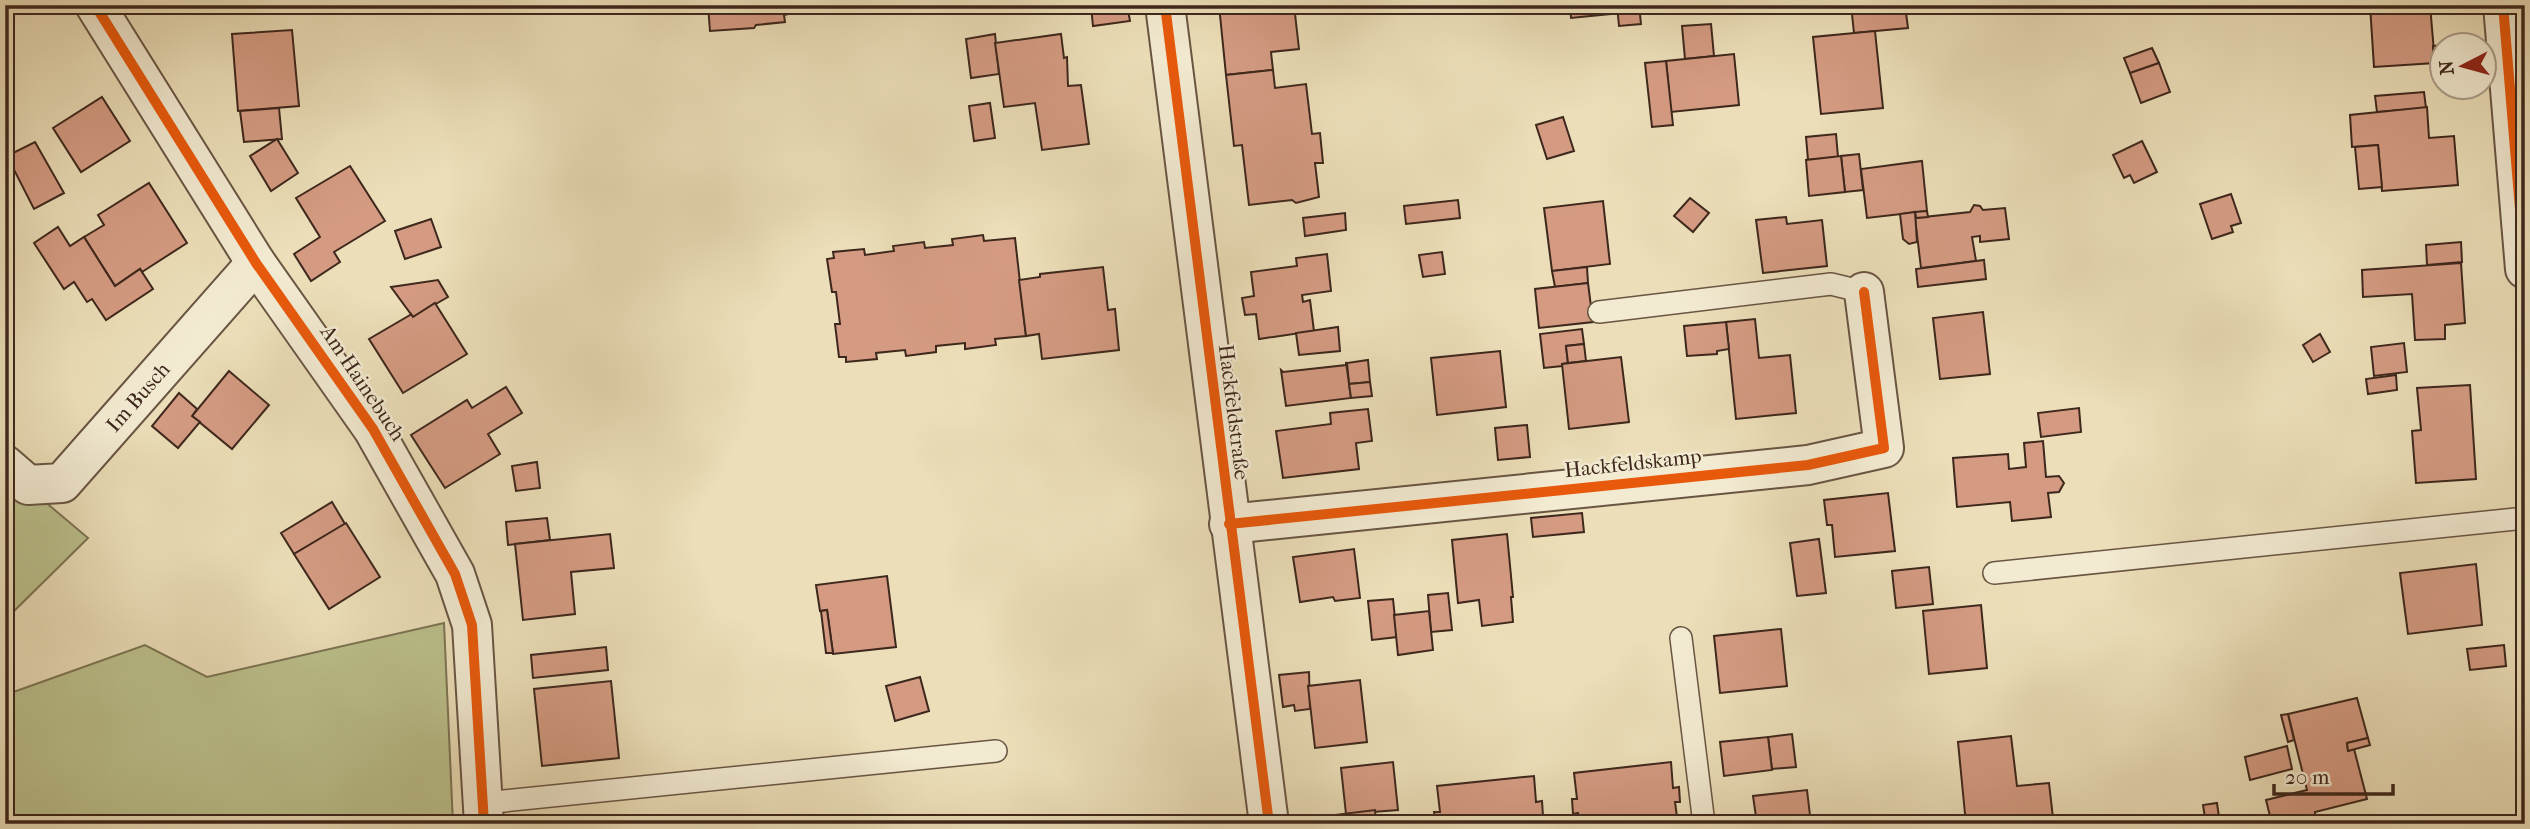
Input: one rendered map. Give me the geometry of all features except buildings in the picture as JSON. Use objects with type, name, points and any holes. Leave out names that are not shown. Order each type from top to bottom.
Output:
[{"type":"street","name":"Am Hainebuch","points":[[95,5],[256,262],[373,429],[455,574],[472,625],[484,813]]},
{"type":"street","name":"Hackfeldstraße","points":[[1165,5],[1269,824]]},
{"type":"street","points":[[2503,5],[2525,269]]},
{"type":"street","name":"Im Busch","points":[[5,465],[28,485],[62,483],[256,262]]},
{"type":"street","name":"Hackfeldskamp","points":[[1229,524],[1808,465],[1884,448],[1864,292]]},
{"type":"lane","points":[[1599,312],[1831,284],[1864,292]]},
{"type":"lane","points":[[1994,573],[2525,518]]},
{"type":"lane","points":[[1681,638],[1704,824]]},
{"type":"lane","points":[[484,813],[996,751]]},
{"type":"green space","points":[[5,468],[88,538],[5,620]]},
{"type":"green space","points":[[444,623],[453,824],[5,824],[5,695],[145,645],[207,677]]},
{"type":"cycle path","points":[[95,5],[256,263],[373,429],[455,574],[472,625],[484,824]]},
{"type":"cycle path","points":[[1165,5],[1269,824]]},
{"type":"cycle path","points":[[2503,5],[2525,269]]},
{"type":"cycle path","points":[[1229,524],[1808,465],[1884,448],[1864,292]]}]
